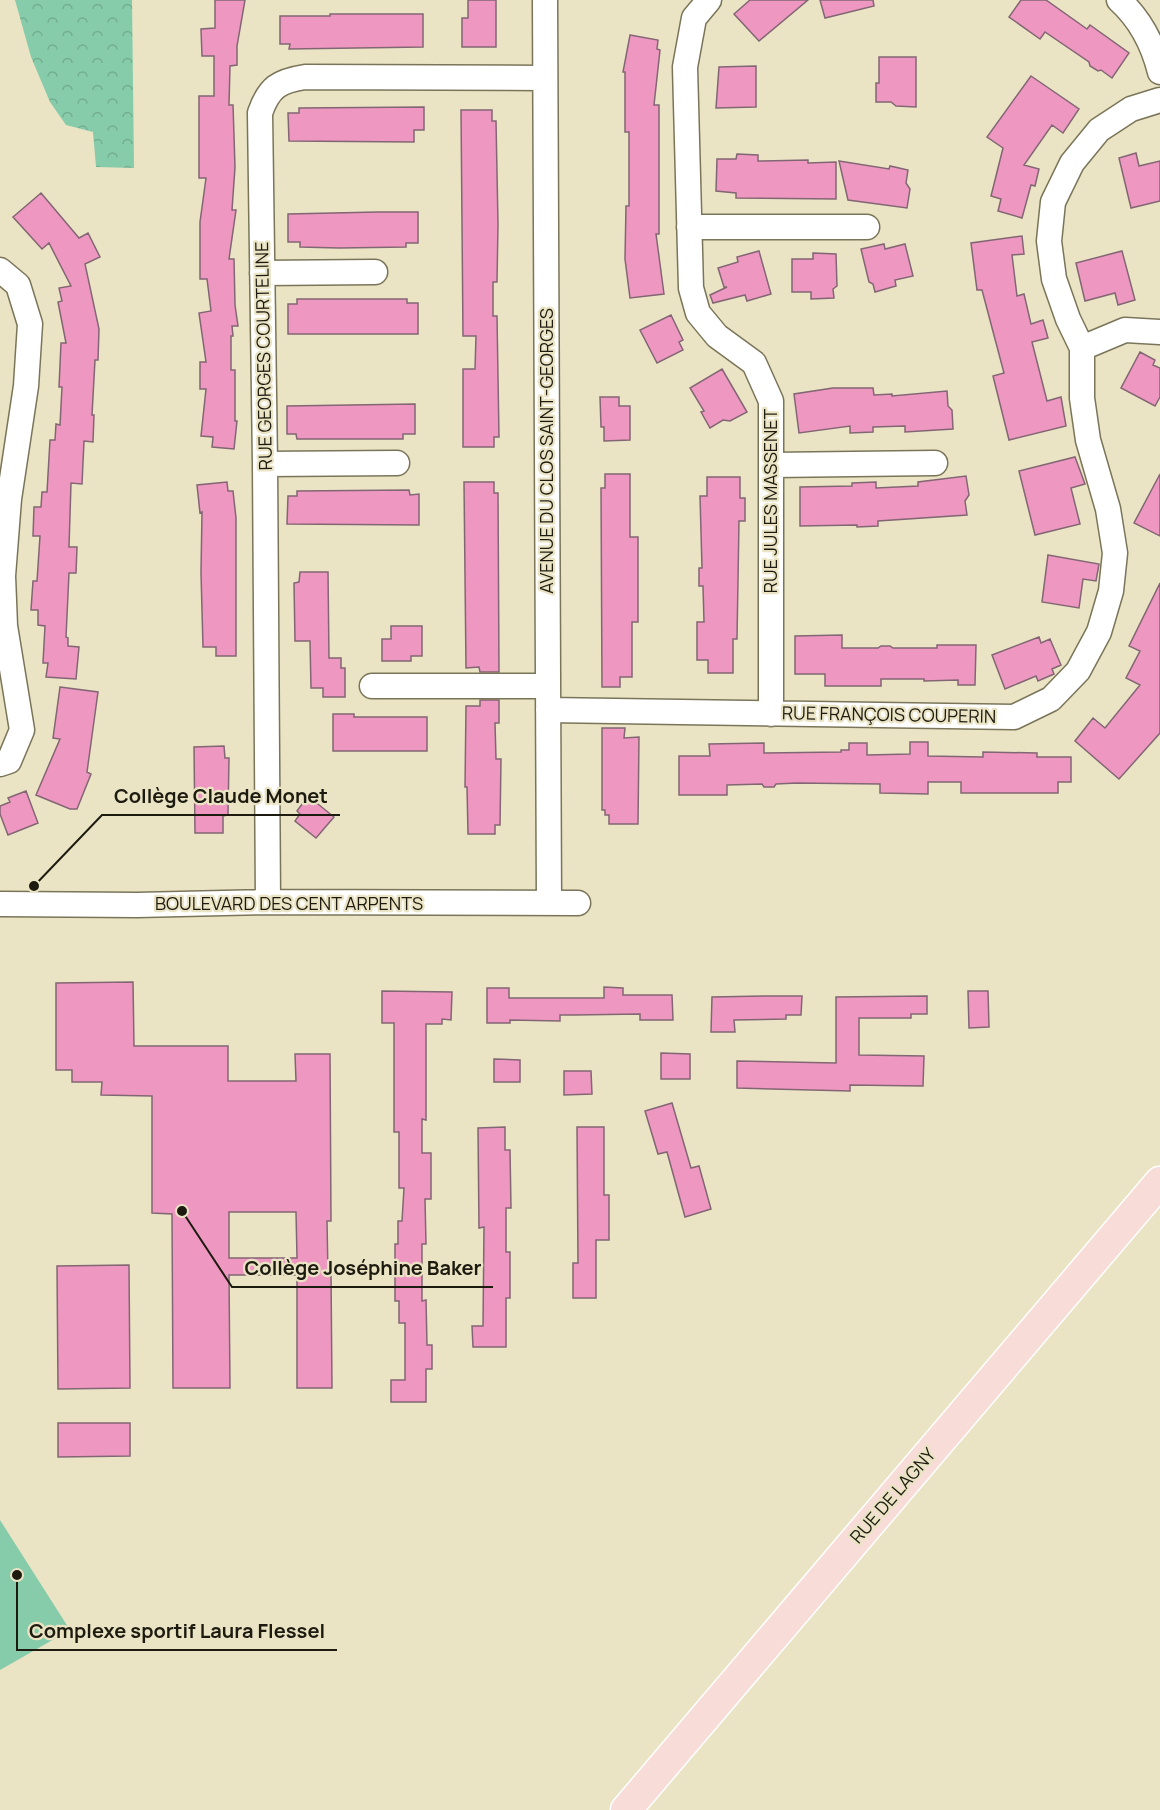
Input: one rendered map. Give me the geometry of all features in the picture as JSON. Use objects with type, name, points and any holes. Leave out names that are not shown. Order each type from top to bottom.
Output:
[{"type":"main road","name":"RUE DE LAGNY","points":[[626,1810],[1160,1182]]},
{"type":"street","name":"AVENUE DU CLOS SAINT-GEORGES","points":[[545,0],[549,903]]},
{"type":"street","name":"RUE JULES MASSENET","points":[[709,0],[694,18],[685,67],[692,288],[698,313],[717,336],[754,363],[771,401],[771,714]]},
{"type":"street","points":[[1119,0],[1134,14],[1156,55],[1160,72]]},
{"type":"street","name":"RUE GEORGES COURTELINE","points":[[268,902],[266,464],[260,113],[264,100],[272,89],[288,80],[305,77],[545,78]]},
{"type":"street","name":"RUE FRANÇOIS COUPERIN","points":[[548,710],[1014,717],[1052,699],[1078,671],[1099,632],[1112,591],[1114,553],[1108,509],[1088,440],[1082,398],[1082,348],[1068,319],[1054,279],[1049,241],[1053,202],[1072,163],[1099,130],[1131,109],[1160,100]]},
{"type":"street","points":[[689,227],[867,227]]},
{"type":"street","points":[[0,270],[18,285],[30,324],[26,386],[9,499],[3,576],[4,626],[22,730],[9,761],[0,764]]},
{"type":"street","points":[[262,273],[375,272]]},
{"type":"street","points":[[1082,348],[1125,330],[1160,332]]},
{"type":"street","points":[[266,464],[398,463]]},
{"type":"street","points":[[772,465],[935,463]]},
{"type":"street","points":[[372,686],[548,686]]},
{"type":"street","name":"BOULEVARD DES CENT ARPENTS","points":[[0,904],[578,903]]},
{"type":"green space","points":[[15,0],[132,0],[134,168],[96,167],[93,132],[66,125],[50,102],[31,57]]},
{"type":"green space","points":[[0,1520],[70,1630],[0,1670]]},
{"type":"building","points":[[215,0],[245,0],[237,46],[237,65],[230,66],[229,105],[233,105],[235,167],[232,210],[236,210],[229,259],[234,259],[238,326],[232,326],[233,336],[231,336],[231,370],[235,370],[235,421],[237,421],[234,449],[212,447],[213,437],[201,436],[206,389],[200,389],[200,362],[206,362],[199,313],[211,311],[207,279],[200,279],[200,222],[206,178],[199,178],[199,96],[214,96],[214,56],[202,56],[201,29],[215,28]]},
{"type":"building","points":[[468,0],[496,0],[496,47],[462,47],[462,18],[468,18]]},
{"type":"building","points":[[750,0],[808,0],[759,41],[734,14]]},
{"type":"building","points":[[820,0],[873,0],[874,6],[825,18]]},
{"type":"building","points":[[1021,0],[1046,0],[1087,29],[1090,25],[1129,53],[1112,78],[1090,66],[1089,62],[1045,32],[1040,39],[1009,17]]},
{"type":"building","points":[[330,14],[423,14],[423,47],[289,49],[290,44],[280,44],[280,16],[330,16]]},
{"type":"building","points":[[630,35],[658,40],[657,49],[660,50],[654,105],[659,105],[659,234],[656,234],[664,294],[630,298],[625,259],[626,206],[629,206],[629,132],[625,132],[625,72],[623,72]]},
{"type":"building","points":[[879,57],[916,57],[916,107],[896,106],[891,102],[876,102]]},
{"type":"building","points":[[756,66],[756,107],[716,108],[719,67]]},
{"type":"building","points":[[1031,76],[1079,109],[1063,133],[1052,125],[1024,165],[1039,169],[1035,186],[1031,185],[1022,218],[998,211],[1001,199],[991,196],[1003,148],[987,137]]},
{"type":"building","points":[[424,107],[424,130],[414,130],[414,142],[289,141],[288,113],[299,113],[299,108]]},
{"type":"building","points":[[461,110],[492,110],[492,121],[496,121],[498,224],[497,282],[493,282],[493,316],[497,316],[499,437],[494,437],[494,447],[463,447],[463,369],[475,369],[476,336],[463,336]]},
{"type":"building","points":[[1136,153],[1139,166],[1160,161],[1160,201],[1131,208],[1119,158]]},
{"type":"building","points":[[737,154],[758,155],[758,161],[836,162],[836,199],[736,198],[736,193],[716,191],[717,159],[736,159]]},
{"type":"building","points":[[839,161],[908,170],[906,183],[910,189],[907,208],[848,200]]},
{"type":"building","points":[[41,193],[79,238],[88,233],[100,257],[85,264],[99,329],[92,415],[94,415],[93,442],[84,441],[82,484],[71,483],[69,547],[77,547],[76,573],[69,573],[66,637],[68,646],[79,647],[76,679],[46,677],[48,663],[43,663],[45,626],[38,625],[38,610],[31,610],[33,581],[37,581],[40,536],[33,536],[34,507],[41,507],[42,492],[47,492],[50,440],[55,440],[56,424],[60,425],[61,343],[66,343],[58,302],[62,301],[59,288],[71,286],[49,243],[42,249],[13,217]]},
{"type":"building","points":[[418,212],[418,243],[406,243],[406,247],[339,248],[300,247],[300,242],[288,242],[288,214]]},
{"type":"building","points":[[1022,236],[1024,254],[1012,255],[1017,296],[1024,294],[1031,324],[1043,320],[1048,338],[1032,342],[1047,401],[1061,397],[1066,426],[1009,440],[993,376],[1004,373],[982,290],[977,290],[971,243]]},
{"type":"building","points":[[884,244],[885,249],[905,244],[913,276],[895,280],[896,286],[875,292],[873,284],[869,282],[861,249]]},
{"type":"building","points":[[759,251],[771,294],[747,301],[745,295],[713,303],[710,295],[727,287],[724,287],[718,268],[738,262],[737,257]]},
{"type":"building","points":[[1122,251],[1135,300],[1118,305],[1115,293],[1085,301],[1076,263]]},
{"type":"building","points":[[813,253],[836,254],[837,286],[833,289],[834,298],[811,299],[811,292],[792,292],[792,259],[813,259]]},
{"type":"building","points":[[297,299],[407,299],[407,303],[418,303],[418,334],[288,334],[288,304],[297,304]]},
{"type":"building","points":[[671,315],[683,340],[679,342],[683,350],[657,363],[640,330]]},
{"type":"building","points":[[1140,352],[1155,360],[1153,365],[1160,368],[1160,397],[1155,406],[1121,388]]},
{"type":"building","points":[[722,369],[747,412],[730,421],[723,420],[710,428],[701,412],[704,411],[690,388]]},
{"type":"building","points":[[833,388],[873,388],[874,395],[892,394],[892,396],[947,391],[948,406],[952,410],[953,429],[905,432],[905,426],[873,427],[873,432],[850,433],[850,426],[799,433],[794,394]]},
{"type":"building","points":[[600,397],[619,397],[619,406],[630,406],[630,440],[604,441]]},
{"type":"building","points":[[415,404],[415,434],[403,434],[403,439],[297,439],[296,434],[287,434],[287,406]]},
{"type":"building","points":[[1075,457],[1085,484],[1071,488],[1080,524],[1035,535],[1019,471]]},
{"type":"building","points":[[605,474],[630,474],[630,537],[638,537],[638,622],[632,622],[632,677],[620,677],[620,687],[602,687],[601,488],[605,488]]},
{"type":"building","points":[[1160,474],[1160,536],[1134,523]]},
{"type":"building","points":[[966,476],[969,495],[965,501],[967,515],[878,521],[878,526],[800,526],[800,487],[852,486],[852,483],[876,482],[876,488],[918,486],[918,482]]},
{"type":"building","points":[[707,477],[740,477],[740,498],[745,498],[745,521],[739,521],[737,639],[733,639],[733,673],[708,673],[708,660],[697,660],[697,622],[704,622],[703,586],[699,586],[699,568],[702,568],[700,496],[707,496]]},
{"type":"building","points":[[227,482],[228,491],[233,491],[236,518],[236,656],[216,656],[216,647],[203,647],[202,512],[200,513],[197,485]]},
{"type":"building","points":[[464,482],[494,482],[494,493],[498,493],[499,672],[480,672],[479,667],[466,668]]},
{"type":"building","points":[[409,490],[410,495],[419,494],[419,525],[287,524],[288,496],[297,496],[297,491]]},
{"type":"building","points":[[1048,555],[1099,564],[1096,581],[1083,579],[1079,608],[1042,602]]},
{"type":"building","points":[[300,572],[328,572],[329,658],[341,658],[341,668],[345,668],[345,697],[323,697],[323,688],[311,688],[310,641],[295,641],[294,583],[299,582]]},
{"type":"building","points":[[1160,583],[1160,733],[1119,779],[1075,741],[1093,718],[1105,728],[1140,685],[1126,678],[1140,651],[1129,646]]},
{"type":"building","points":[[391,626],[422,626],[422,656],[411,656],[411,661],[382,661],[382,639],[391,639]]},
{"type":"building","points":[[842,635],[842,648],[890,646],[893,648],[937,648],[937,645],[976,645],[975,685],[958,685],[958,680],[881,679],[881,686],[825,686],[825,674],[795,674],[795,636]]},
{"type":"building","points":[[1039,637],[1041,643],[1050,639],[1061,665],[1052,669],[1054,674],[1038,681],[1036,676],[1005,689],[992,655]]},
{"type":"building","points":[[60,687],[98,692],[87,772],[91,774],[77,809],[70,809],[36,795],[60,739],[53,738]]},
{"type":"building","points":[[480,700],[499,700],[499,723],[495,723],[496,759],[501,759],[500,825],[495,825],[495,834],[468,834],[467,787],[465,787],[466,706],[480,706]]},
{"type":"building","points":[[333,714],[354,714],[354,717],[427,717],[427,751],[333,751]]},
{"type":"building","points":[[602,728],[625,728],[624,738],[639,737],[638,824],[609,824],[609,815],[605,815],[605,810],[602,810]]},
{"type":"building","points":[[910,742],[928,742],[928,756],[983,757],[983,752],[1037,753],[1037,757],[1071,757],[1071,782],[1058,782],[1058,793],[961,793],[961,782],[928,782],[928,794],[880,793],[880,784],[797,783],[776,784],[774,787],[764,787],[762,784],[727,785],[727,795],[679,795],[679,756],[710,756],[709,744],[764,743],[764,753],[841,752],[841,750],[849,750],[849,743],[867,743],[867,755],[910,754]]},
{"type":"building","points":[[224,746],[225,758],[229,758],[228,815],[223,816],[223,833],[195,833],[194,747]]},
{"type":"building","points":[[26,791],[38,823],[8,835],[0,814],[0,806],[10,802],[8,798]]},
{"type":"building","points":[[308,796],[334,817],[316,838],[295,821],[300,814],[297,811]]},
{"type":"building","points":[[133,982],[134,1046],[228,1046],[228,1081],[296,1081],[295,1054],[330,1054],[331,1221],[327,1221],[328,1274],[331,1274],[332,1388],[297,1388],[297,1275],[229,1275],[230,1388],[173,1388],[172,1214],[152,1213],[152,1096],[101,1095],[102,1082],[72,1082],[72,1070],[56,1070],[56,983]],"holes":[[[229,1212],[296,1212],[297,1258],[229,1258]]]},
{"type":"building","points":[[604,987],[623,988],[623,995],[672,995],[673,1020],[640,1020],[640,1014],[560,1015],[560,1021],[510,1020],[510,1023],[487,1023],[487,988],[509,988],[509,998],[604,998]]},
{"type":"building","points":[[382,991],[452,992],[451,1020],[442,1019],[442,1024],[426,1024],[426,1120],[422,1119],[422,1153],[431,1153],[431,1199],[425,1199],[426,1244],[422,1244],[422,1301],[426,1300],[427,1345],[432,1345],[432,1369],[426,1369],[426,1402],[391,1402],[391,1380],[405,1380],[405,1323],[399,1323],[399,1301],[395,1301],[395,1244],[398,1244],[398,1221],[402,1221],[404,1188],[399,1188],[399,1132],[394,1132],[394,1023],[382,1023]]},
{"type":"building","points":[[968,991],[988,991],[989,1027],[969,1028]]},
{"type":"building","points":[[802,996],[801,1015],[786,1015],[786,1019],[734,1020],[735,1032],[711,1032],[712,997]]},
{"type":"building","points":[[927,996],[927,1014],[911,1014],[911,1018],[859,1018],[859,1055],[924,1056],[923,1086],[850,1085],[850,1091],[737,1088],[737,1061],[836,1063],[836,997]]},
{"type":"building","points":[[661,1053],[690,1054],[690,1079],[661,1079]]},
{"type":"building","points":[[494,1059],[520,1060],[520,1082],[494,1082]]},
{"type":"building","points":[[564,1071],[591,1071],[592,1094],[564,1095]]},
{"type":"building","points":[[672,1103],[691,1168],[699,1166],[711,1209],[685,1217],[667,1152],[658,1154],[645,1111]]},
{"type":"building","points":[[505,1127],[505,1150],[510,1150],[511,1208],[506,1208],[506,1252],[510,1252],[510,1298],[506,1298],[506,1347],[473,1347],[472,1326],[483,1326],[484,1227],[479,1228],[478,1128]]},
{"type":"building","points":[[577,1127],[604,1127],[604,1195],[609,1195],[609,1240],[596,1240],[596,1298],[573,1298],[573,1263],[578,1263]]},
{"type":"building","points":[[129,1265],[130,1388],[58,1389],[57,1266]]},
{"type":"building","points":[[58,1423],[130,1423],[130,1456],[58,1457]]},
{"type":"place","name":"Collège Claude Monet","points":[[34,886]]},
{"type":"place","name":"Collège Joséphine Baker","points":[[182,1211]]},
{"type":"place","name":"Complexe sportif Laura Flessel","points":[[17,1575]]}]
